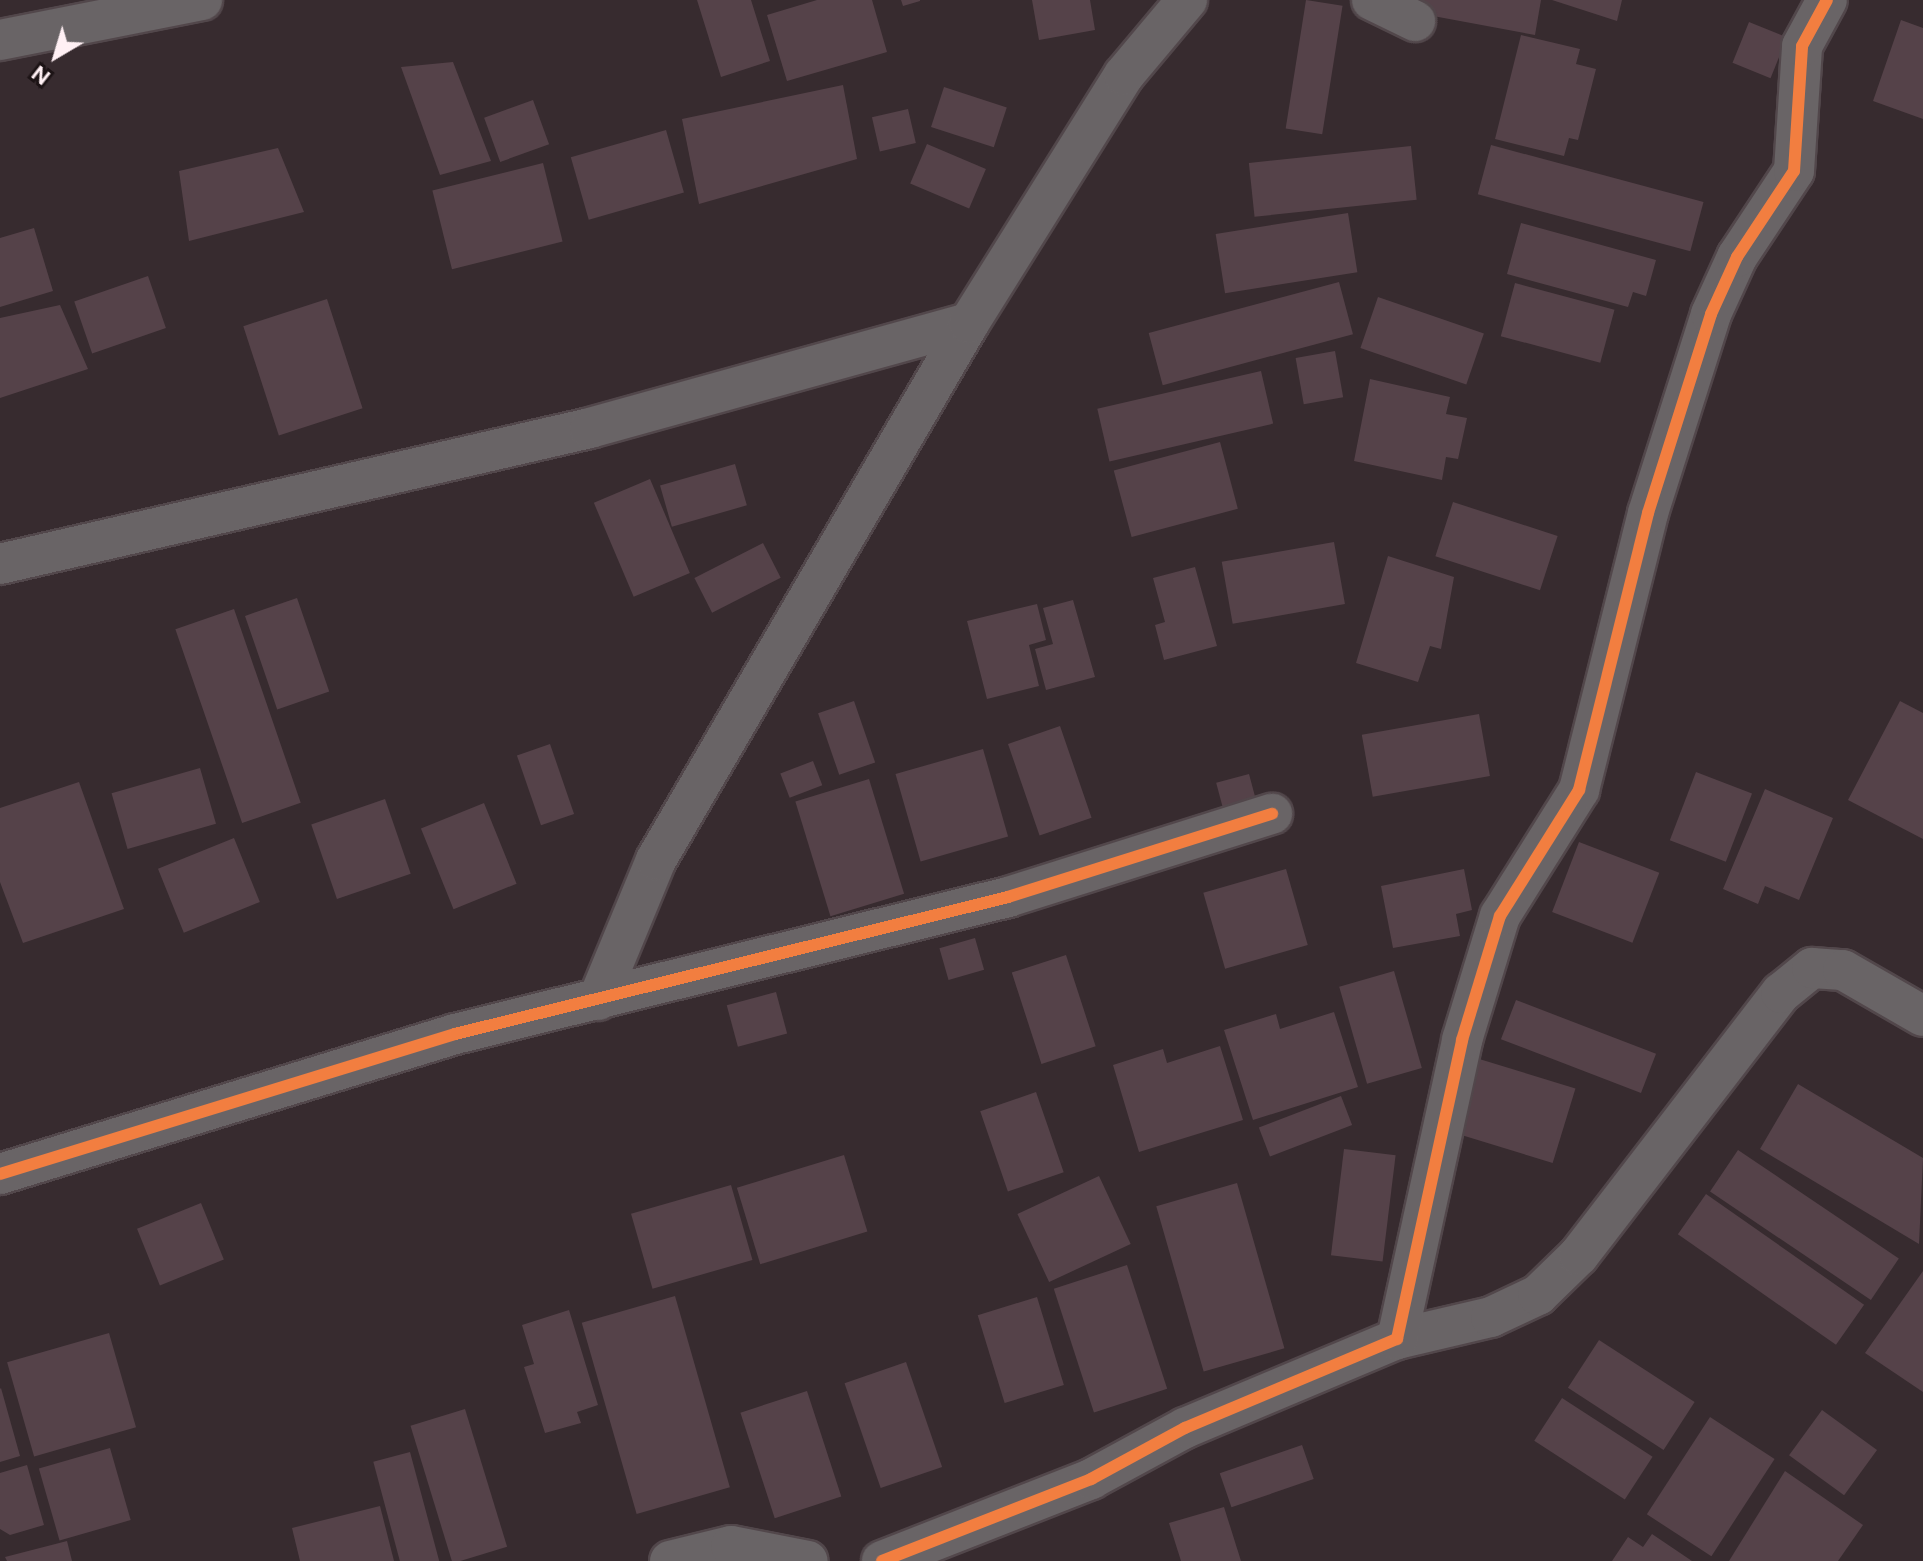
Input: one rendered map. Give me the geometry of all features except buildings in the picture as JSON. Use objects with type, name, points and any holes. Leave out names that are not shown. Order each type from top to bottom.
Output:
[{"type":"street","points":[[0,40],[202,0]]},
{"type":"street","points":[[598,1000],[656,860],[969,323],[1124,75],[1187,0]]},
{"type":"street","points":[[1372,0],[1415,21]]},
{"type":"street","points":[[1397,1339],[1462,1040],[1500,916],[1579,790],[1648,513],[1711,314],[1737,257],[1794,171],[1802,46],[1827,0]]},
{"type":"street","points":[[0,564],[590,428],[969,323]]},
{"type":"street","points":[[0,1174],[455,1034],[1008,897],[1272,814]]},
{"type":"street","points":[[882,1561],[1091,1479],[1185,1428],[1397,1339],[1491,1317],[1538,1295],[1579,1255],[1781,993],[1812,968],[1843,970],[1923,1016]]},
{"type":"street","points":[[670,1561],[731,1546],[808,1561]]},
{"type":"cycle path","points":[[882,1561],[1091,1479],[1185,1428],[1397,1339],[1462,1040],[1500,916],[1579,790],[1648,513],[1711,314],[1737,257],[1794,171],[1802,46],[1827,0]]},
{"type":"cycle path","points":[[0,1174],[455,1034],[1008,897],[1272,814]]}]
